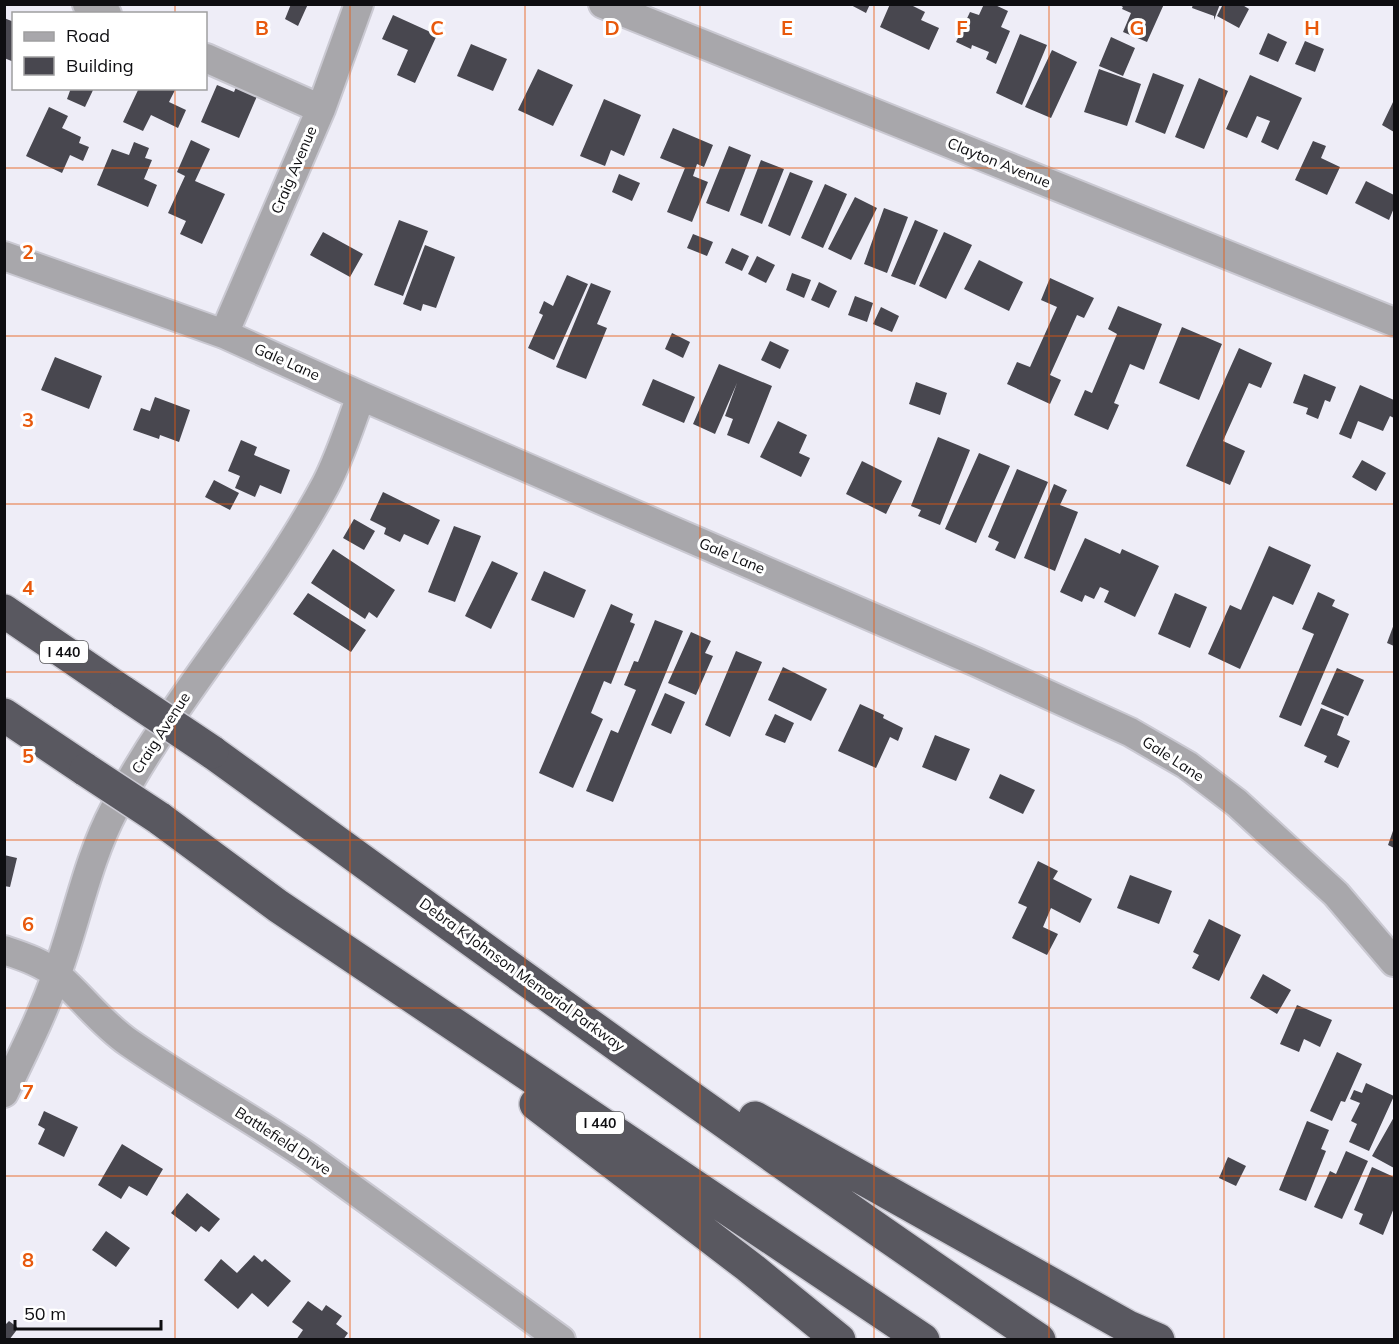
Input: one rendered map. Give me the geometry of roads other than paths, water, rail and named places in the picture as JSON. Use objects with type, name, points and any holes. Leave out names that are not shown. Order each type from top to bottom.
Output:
[{"type":"highway","name":"Debra K Johnson Memorial Parkway","points":[[4,611],[213,752],[542,991],[933,1268],[1039,1340]]},
{"type":"highway","name":"I 440","points":[[4,715],[159,818],[278,906],[923,1340]]},
{"type":"highway","points":[[278,906],[738,1259],[839,1340]]},
{"type":"highway","points":[[542,991],[786,1137],[1128,1326],[1158,1340]]},
{"type":"street","points":[[87,4],[103,12]]},
{"type":"street","name":"Craig Avenue","points":[[224,334],[321,109],[359,4]]},
{"type":"street","name":"Clayton Avenue","points":[[603,4],[1395,322]]},
{"type":"street","points":[[207,58],[321,109]]},
{"type":"street","name":"Gale Lane","points":[[4,256],[224,334],[976,662],[1130,732],[1186,765],[1237,803],[1336,894],[1395,962]]},
{"type":"street","name":"Craig Avenue","points":[[4,1093],[57,974],[94,858],[113,811],[171,718],[251,603],[309,514],[327,482],[362,396]]},
{"type":"street","name":"Battlefield Drive","points":[[4,950],[28,958],[57,974],[104,1022],[127,1041],[290,1144],[561,1340]]}]
